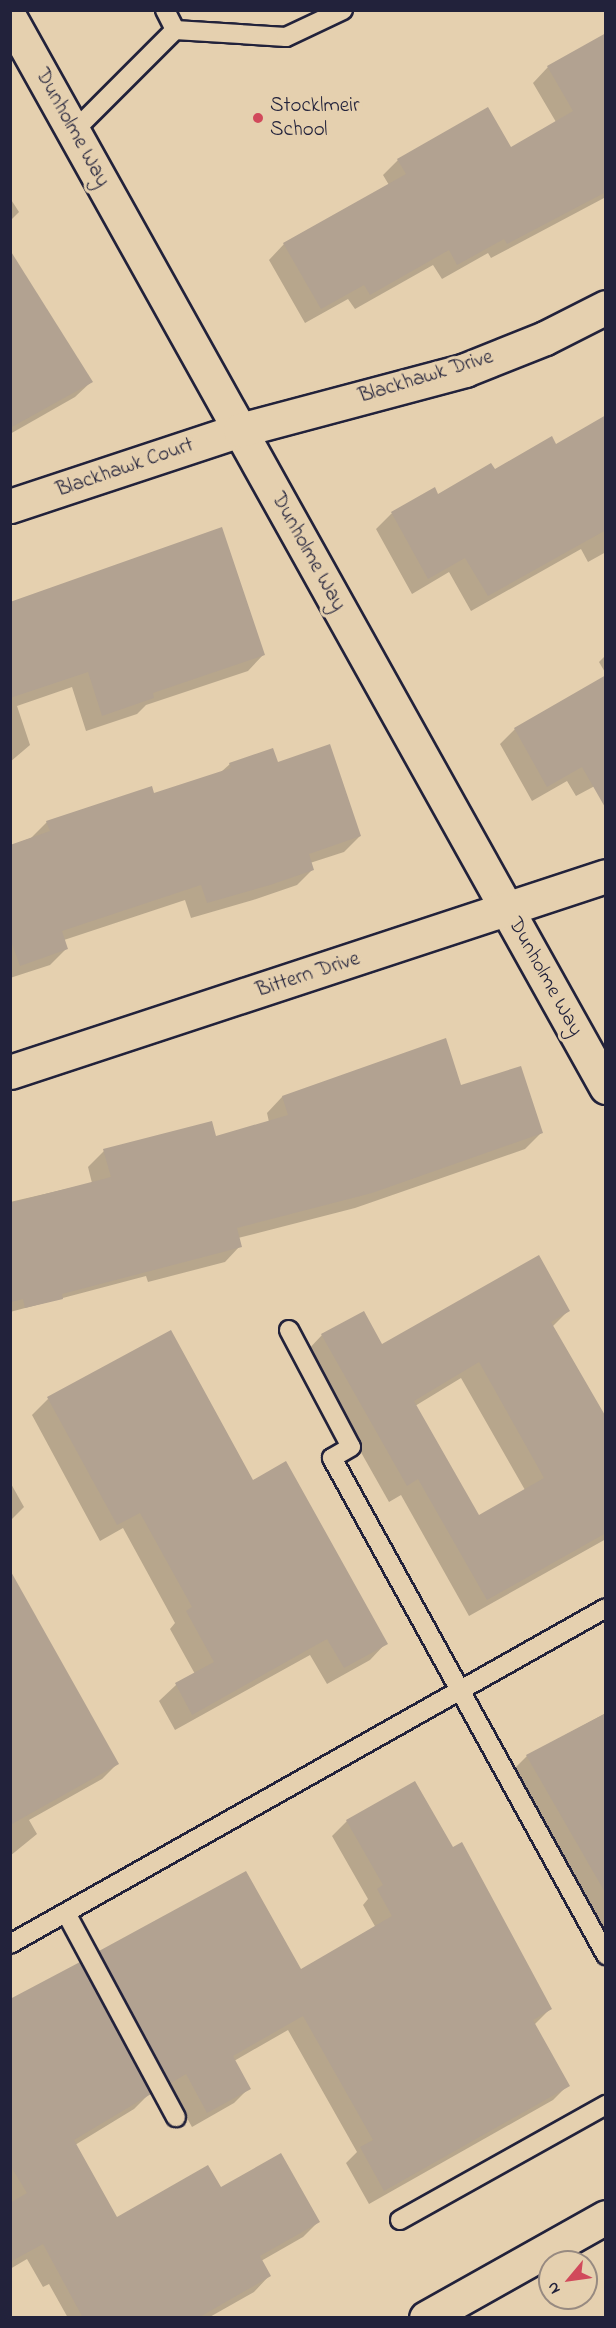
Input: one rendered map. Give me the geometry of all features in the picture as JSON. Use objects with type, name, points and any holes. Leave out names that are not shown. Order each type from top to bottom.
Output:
[{"type":"street","name":"Dunholme Way","points":[[10,18],[606,1087]]},
{"type":"street","name":"Blackhawk Drive","points":[[240,430],[465,370],[545,338],[606,307]]},
{"type":"street","name":"Blackhawk Court","points":[[10,507],[240,430]]},
{"type":"street","name":"Bittern Drive","points":[[10,1071],[606,876]]},
{"type":"street","points":[[426,2318],[606,2217]]},
{"type":"lane","points":[[165,10],[175,30]]},
{"type":"lane","points":[[74,131],[175,30],[286,37],[343,10]]},
{"type":"lane","points":[[289,1330],[351,1447],[332,1458],[606,1955]]},
{"type":"lane","points":[[10,1944],[606,1608]]},
{"type":"lane","points":[[66,1913],[176,2117]]},
{"type":"lane","points":[[400,2220],[606,2105]]},
{"type":"building","points":[[606,33],[606,192],[507,244],[504,239],[457,265],[449,250],[370,295],[364,285],[321,309],[283,243],[406,174],[397,159],[488,107],[511,147],[573,111],[547,66]]},
{"type":"building","points":[[10,250],[93,382],[10,428]]},
{"type":"building","points":[[606,415],[606,530],[488,596],[465,558],[428,579],[391,512],[435,487],[438,494],[491,463],[495,469],[552,436],[556,444]]},
{"type":"building","points":[[222,527],[265,655],[153,693],[154,698],[102,716],[88,672],[10,698],[10,602]]},
{"type":"building","points":[[606,675],[606,809],[582,767],[547,787],[514,728]]},
{"type":"building","points":[[330,744],[361,836],[309,854],[314,870],[207,903],[201,885],[62,931],[68,949],[20,966],[10,938],[10,845],[50,831],[46,821],[152,786],[154,793],[231,768],[229,763],[273,748],[278,762]]},
{"type":"building","points":[[446,1038],[461,1085],[521,1066],[543,1133],[372,1193],[237,1228],[242,1247],[62,1294],[63,1299],[25,1308],[23,1299],[10,1302],[10,1203],[111,1177],[103,1149],[212,1121],[216,1136],[288,1115],[282,1096]]},
{"type":"building","points":[[539,1255],[570,1311],[551,1322],[606,1417],[606,1533],[487,1600],[418,1479],[407,1486],[321,1334],[364,1311],[382,1344]],"holes":[[[479,1362],[544,1478],[479,1515],[414,1401]]]},
{"type":"building","points":[[171,1330],[253,1480],[286,1461],[388,1644],[344,1668],[327,1639],[192,1715],[175,1683],[214,1662],[186,1611],[192,1607],[140,1513],[117,1525],[47,1397]]},
{"type":"building","points":[[10,1570],[119,1764],[10,1825]]},
{"type":"building","points":[[606,1713],[606,1894],[526,1755]]},
{"type":"building","points":[[415,1781],[453,1847],[462,1842],[552,2009],[533,2020],[570,2086],[384,2191],[360,2147],[373,2140],[303,2016],[233,2056],[251,2089],[207,2113],[186,2074],[171,2083],[99,1951],[246,1871],[301,1969],[392,1916],[377,1889],[383,1885],[346,1820]]},
{"type":"building","points":[[80,1962],[151,2094],[74,2140],[117,2217],[208,2165],[221,2187],[281,2153],[320,2222],[260,2256],[271,2276],[198,2318],[83,2318],[43,2244],[10,2262],[10,2203],[27,2193],[10,2165],[10,1999]]},
{"type":"place","name":"Stocklmeir School","points":[[258,118]]}]
